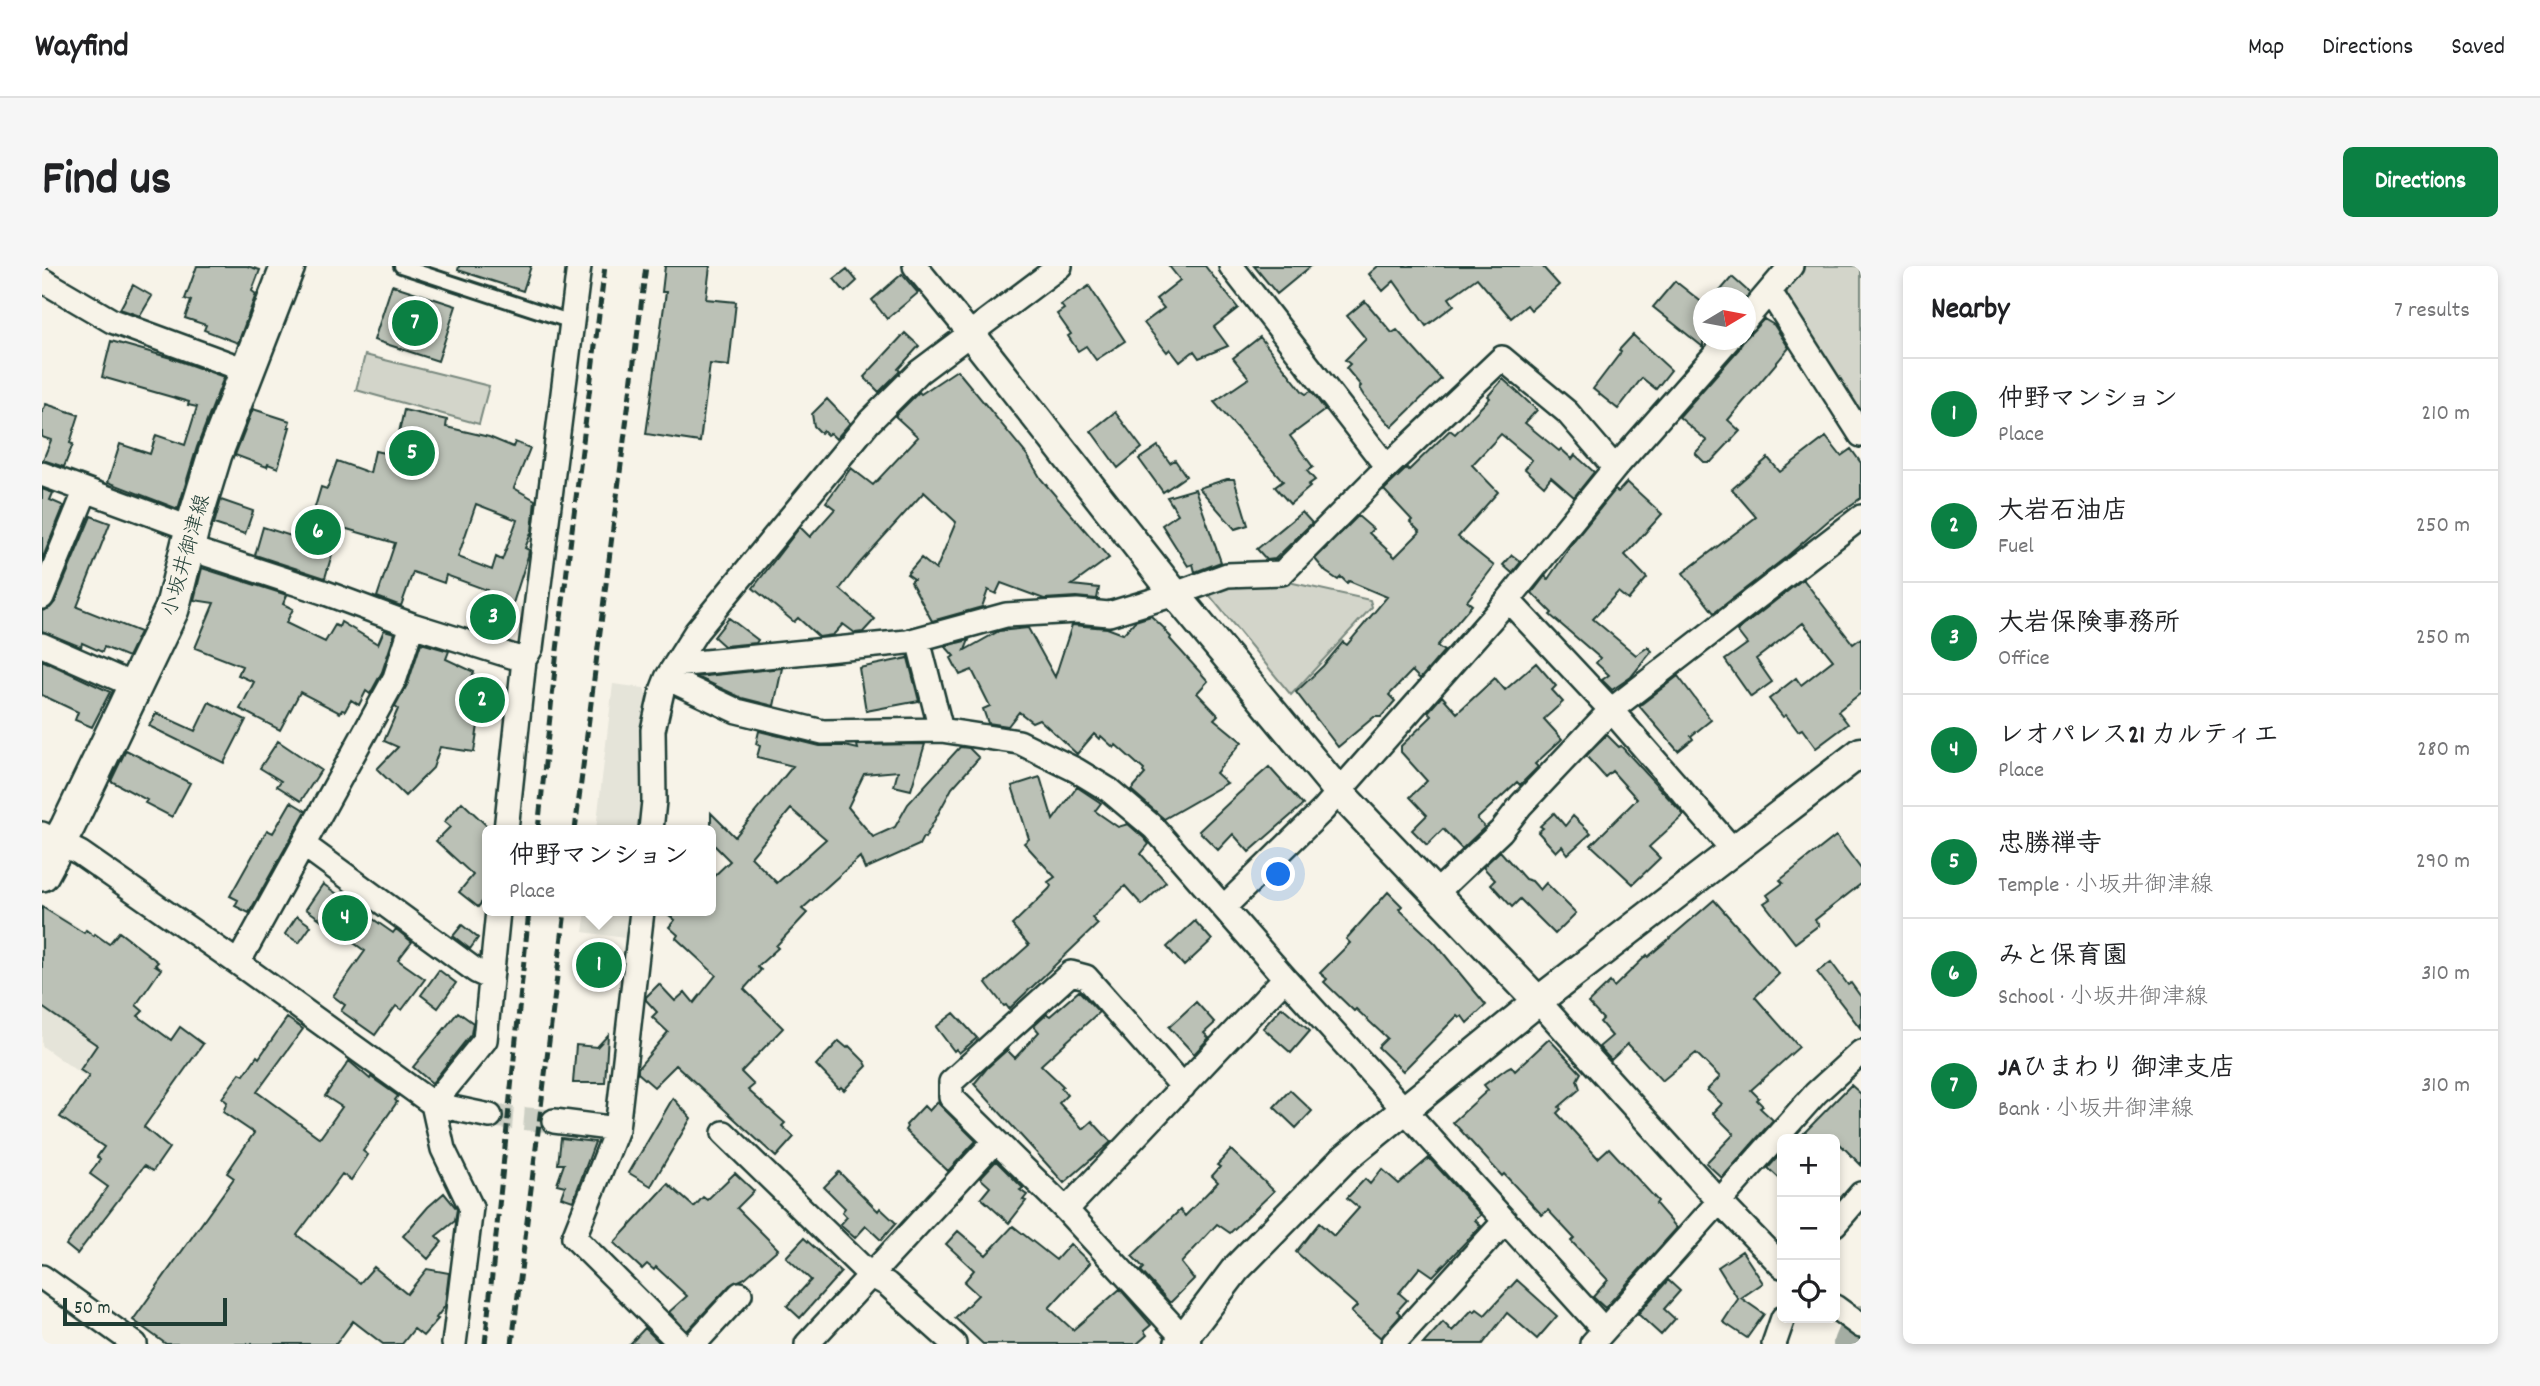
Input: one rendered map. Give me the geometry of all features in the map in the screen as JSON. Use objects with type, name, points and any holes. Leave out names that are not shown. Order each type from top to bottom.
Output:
[{"type":"main road","name":"小坂井御津線","points":[[42,874],[50,839],[135,686],[172,609],[215,454],[288,266]]},
{"type":"street","points":[[507,825],[524,660],[531,648],[579,266]]},
{"type":"street","points":[[915,266],[1175,594],[1339,792],[1538,1001],[1720,1202],[1777,1261]]},
{"type":"street","points":[[652,825],[654,801],[653,730],[662,691],[671,671],[696,632],[869,422],[919,372],[1060,266]]},
{"type":"street","points":[[1231,266],[1387,467]]},
{"type":"street","points":[[1756,308],[1791,266]]},
{"type":"street","points":[[42,280],[112,321],[248,371]]},
{"type":"street","points":[[1770,292],[1861,435]]},
{"type":"street","points":[[1224,906],[1339,792],[1508,600],[1615,468],[1719,350]]},
{"type":"street","points":[[671,671],[918,639],[1006,615],[1077,611],[1109,614],[1227,575],[1282,573],[1387,467],[1502,358],[1567,412],[1615,468]]},
{"type":"street","points":[[42,474],[323,592],[412,625],[524,660]]},
{"type":"street","points":[[42,597],[85,492]]},
{"type":"street","points":[[1435,894],[1501,831],[1521,805],[1611,710],[1861,517]]},
{"type":"street","points":[[1508,600],[1611,710],[1733,850]]},
{"type":"street","points":[[238,962],[395,678],[412,625]]},
{"type":"street","points":[[918,639],[941,730]]},
{"type":"street","points":[[42,645],[135,686]]},
{"type":"street","points":[[671,671],[737,711],[823,732],[941,730],[1020,742],[1109,790],[1154,828],[1285,978],[1506,1221],[1598,1337],[1816,1093],[1861,1052]]},
{"type":"street","points":[[1183,1087],[1086,977],[1071,973],[951,1082],[951,1097],[1066,1210],[1184,1342],[1236,1270],[1343,1160],[1538,1001],[1861,752]]},
{"type":"street","points":[[50,839],[79,853],[238,962],[433,1104],[491,1115]]},
{"type":"street","points":[[304,845],[476,971],[492,978]]},
{"type":"street","points":[[433,1104],[485,1040],[498,916]]},
{"type":"street","points":[[641,916],[617,1129],[574,1237],[681,1344]]},
{"type":"street","points":[[1066,1210],[1285,978]]},
{"type":"street","points":[[433,1104],[443,1149],[471,1207],[454,1344]]},
{"type":"street","points":[[554,1121],[617,1129]]},
{"type":"street","points":[[724,1133],[870,1275],[887,1284],[954,1344]]},
{"type":"street","points":[[807,1344],[995,1140]]},
{"type":"street","points":[[1840,1218],[1861,1194]]},
{"type":"street","points":[[1393,1344],[1506,1221]]},
{"type":"street","points":[[42,1277],[135,1344]]},
{"type":"street","points":[[694,1344],[740,1294]]},
{"type":"street","points":[[1840,1311],[1861,1326]]},
{"type":"street","points":[[1774,1344],[1781,1323]]},
{"type":"lane","points":[[401,266],[572,322]]},
{"type":"shaded area","points":[[1804,266],[1861,266],[1861,423],[1787,301],[1787,286]]},
{"type":"shaded area","points":[[365,355],[489,386],[479,424],[356,390]]},
{"type":"shaded area","points":[[1275,579],[1370,600],[1372,607],[1291,695],[1210,596],[1211,589]]},
{"type":"shaded area","points":[[613,684],[644,688],[649,700],[640,761],[639,825],[597,825]]},
{"type":"shaded area","points":[[42,904],[80,928],[63,957],[138,1006],[88,1079],[42,1046]]},
{"type":"shaded area","points":[[585,916],[634,916],[632,939],[583,932]]},
{"type":"building","points":[[197,266],[247,266],[260,270],[252,291],[256,294],[238,343],[204,330],[206,325],[185,318],[191,301],[185,299]]},
{"type":"building","points":[[459,266],[531,266],[523,291],[458,270]]},
{"type":"building","points":[[665,266],[710,266],[706,299],[736,302],[729,366],[710,364],[700,442],[646,434],[666,292],[662,292]]},
{"type":"building","points":[[1169,266],[1205,266],[1238,308],[1214,327],[1228,346],[1199,358],[1194,351],[1180,362],[1170,349],[1167,352],[1144,323],[1164,308],[1156,299],[1180,280]]},
{"type":"building","points":[[1254,266],[1311,266],[1277,294]]},
{"type":"building","points":[[1378,266],[1542,266],[1559,285],[1531,310],[1527,305],[1511,318],[1477,278],[1449,298],[1454,305],[1426,326],[1394,281],[1383,291],[1369,274]]},
{"type":"building","points":[[847,269],[857,281],[845,292],[834,279]]},
{"type":"building","points":[[902,274],[918,293],[887,319],[872,300]]},
{"type":"building","points":[[1732,277],[1743,287],[1723,287]]},
{"type":"building","points":[[1675,281],[1693,295],[1693,339],[1653,307]]},
{"type":"building","points":[[133,285],[152,296],[140,316],[120,309]]},
{"type":"building","points":[[392,285],[456,306],[438,361],[374,340]]},
{"type":"building","points":[[1089,286],[1125,341],[1096,360],[1086,346],[1078,351],[1068,336],[1071,334],[1057,314],[1064,309],[1061,305]]},
{"type":"building","points":[[1365,301],[1392,333],[1397,330],[1441,379],[1392,427],[1364,396],[1359,388],[1361,386],[1346,368],[1350,364],[1345,360],[1366,339],[1347,316]]},
{"type":"building","points":[[1764,319],[1774,325],[1789,348],[1728,420],[1740,431],[1711,462],[1704,462],[1695,453],[1707,441],[1679,417],[1738,350],[1756,350],[1756,327]]},
{"type":"building","points":[[905,333],[919,346],[879,392],[864,377]]},
{"type":"building","points":[[1633,335],[1671,370],[1656,389],[1642,378],[1618,409],[1593,389],[1621,352],[1619,350]]},
{"type":"building","points":[[1260,337],[1303,392],[1306,394],[1311,391],[1325,410],[1290,436],[1313,467],[1307,471],[1315,480],[1290,504],[1275,487],[1283,481],[1214,402],[1249,378],[1233,358]]},
{"type":"building","points":[[111,341],[224,377],[197,447],[178,509],[108,482],[120,444],[150,454],[156,435],[185,445],[197,407],[188,405],[189,402],[102,377]]},
{"type":"building","points":[[957,370],[1027,455],[1041,479],[1109,558],[1072,585],[1099,588],[1097,599],[1044,599],[1001,583],[996,594],[988,590],[982,607],[932,621],[911,582],[914,579],[907,574],[921,558],[936,570],[956,522],[924,492],[840,589],[875,619],[863,632],[855,633],[843,624],[833,635],[819,637],[798,618],[794,622],[753,588],[800,527],[810,537],[835,509],[826,502],[851,468],[873,485],[918,437],[895,416],[919,392],[921,394]]},
{"type":"building","points":[[1503,379],[1537,410],[1525,423],[1559,451],[1561,449],[1572,459],[1575,455],[1594,472],[1574,497],[1551,477],[1544,486],[1525,469],[1532,460],[1501,434],[1472,465],[1498,492],[1458,537],[1494,566],[1467,601],[1472,605],[1437,646],[1444,651],[1420,679],[1412,671],[1389,695],[1395,701],[1381,717],[1374,717],[1338,747],[1296,692],[1343,642],[1347,645],[1387,597],[1349,581],[1347,583],[1341,577],[1338,580],[1326,572],[1315,559],[1358,516],[1373,529],[1369,533],[1395,557],[1420,532],[1384,490],[1450,430],[1455,434],[1490,398],[1488,396]]},
{"type":"building","points":[[827,399],[850,423],[836,439],[830,433],[821,433],[814,426],[812,414]]},
{"type":"building","points":[[46,404],[79,415],[70,443],[73,444],[64,467],[43,460],[51,440],[42,437],[42,412]]},
{"type":"building","points":[[253,409],[290,421],[278,468],[268,464],[267,467],[235,455]]},
{"type":"building","points":[[404,410],[447,420],[446,427],[489,437],[513,447],[515,442],[530,448],[514,488],[535,500],[532,531],[525,548],[529,550],[528,556],[502,638],[473,630],[487,590],[446,575],[444,583],[413,572],[401,606],[377,597],[395,543],[340,527],[325,578],[255,555],[263,527],[291,536],[310,524],[321,487],[327,489],[337,461],[370,473],[375,451],[394,455]],"holes":[[[476,504],[517,520],[502,560],[496,557],[492,570],[458,557]]]},
{"type":"building","points":[[1115,412],[1142,448],[1118,468],[1091,431]]},
{"type":"building","points":[[1826,437],[1841,456],[1851,449],[1861,463],[1861,498],[1829,520],[1714,613],[1683,573],[1756,517],[1732,489],[1768,458],[1780,472]]},
{"type":"building","points":[[1158,446],[1170,463],[1175,460],[1186,476],[1163,492],[1139,459]]},
{"type":"building","points":[[1234,479],[1248,525],[1235,529],[1199,488]]},
{"type":"building","points":[[1627,482],[1662,514],[1625,555],[1647,578],[1628,600],[1618,592],[1593,619],[1636,655],[1648,647],[1652,651],[1631,677],[1612,690],[1602,680],[1609,675],[1596,663],[1600,658],[1550,615],[1552,613],[1532,593],[1545,576],[1548,579],[1615,490],[1618,492]]},
{"type":"building","points":[[42,489],[53,493],[50,500],[64,506],[42,560]]},
{"type":"building","points":[[1195,489],[1221,562],[1195,572],[1193,564],[1188,566],[1162,525],[1178,514],[1167,497]]},
{"type":"building","points":[[221,500],[253,511],[245,534],[214,524]]},
{"type":"building","points":[[1302,512],[1312,523],[1275,559],[1267,560],[1257,549]]},
{"type":"building","points":[[91,516],[110,523],[77,607],[140,632],[128,657],[104,647],[102,652],[82,643],[81,647],[42,631],[42,611],[55,602]]},
{"type":"building","points":[[1512,555],[1521,562],[1512,573],[1503,565]]},
{"type":"building","points":[[202,568],[287,595],[283,604],[293,609],[286,623],[325,642],[335,625],[339,627],[341,622],[378,644],[384,630],[395,633],[382,672],[370,694],[366,691],[359,705],[351,700],[345,711],[340,713],[300,692],[280,730],[240,709],[254,682],[238,675],[242,666],[195,648],[214,603],[194,600]]},
{"type":"building","points":[[1803,579],[1853,644],[1861,638],[1861,693],[1838,711],[1848,724],[1816,748],[1802,729],[1798,731],[1769,699],[1796,678],[1801,685],[1833,660],[1803,623],[1756,659],[1772,682],[1751,697],[1725,660],[1747,644],[1737,631]]},
{"type":"building","points":[[1151,616],[1208,681],[1197,693],[1218,715],[1214,719],[1242,742],[1216,773],[1227,783],[1164,819],[1131,790],[1145,774],[1144,770],[1116,745],[1114,748],[1101,736],[1099,739],[1094,734],[1077,754],[1039,719],[1032,722],[1019,712],[1008,726],[988,723],[983,709],[990,706],[972,670],[960,675],[951,658],[954,656],[945,646],[969,640],[965,650],[999,631],[1028,628],[1055,677],[1072,625],[1107,628],[1123,634],[1135,621]]},
{"type":"building","points":[[729,618],[758,640],[756,643],[724,646],[714,637]]},
{"type":"building","points":[[421,643],[449,651],[446,659],[474,672],[465,692],[495,696],[491,714],[480,712],[474,752],[440,747],[433,768],[405,796],[377,769],[398,747],[384,741]]},
{"type":"building","points":[[908,658],[919,701],[866,711],[859,668]]},
{"type":"building","points":[[42,660],[110,692],[92,727],[75,720],[78,712],[42,695]]},
{"type":"building","points":[[1536,663],[1556,686],[1552,690],[1563,702],[1544,719],[1562,739],[1535,764],[1538,767],[1520,785],[1517,782],[1477,819],[1485,827],[1462,849],[1443,829],[1427,845],[1412,830],[1427,815],[1410,797],[1427,781],[1401,752],[1401,746],[1432,716],[1428,712],[1442,696],[1457,713],[1495,678],[1505,690]]},
{"type":"building","points":[[782,668],[774,706],[742,698],[697,677]]},
{"type":"building","points":[[1678,676],[1711,720],[1678,751],[1639,706]]},
{"type":"building","points":[[209,702],[246,720],[224,763],[149,726],[156,713],[195,731]]},
{"type":"building","points":[[759,731],[820,746],[858,749],[857,745],[925,744],[911,790],[894,786],[898,771],[864,774],[848,807],[873,837],[895,827],[908,804],[960,747],[969,748],[979,758],[952,788],[919,845],[865,869],[860,857],[802,909],[807,913],[776,946],[778,948],[757,967],[761,970],[744,989],[783,1028],[741,1072],[754,1085],[748,1090],[785,1123],[782,1126],[794,1137],[776,1157],[676,1065],[654,1087],[638,1073],[638,1068],[668,1032],[652,1017],[657,1012],[646,997],[659,984],[675,1001],[685,992],[694,1003],[716,975],[676,938],[678,935],[669,927],[675,920],[670,916],[716,916],[716,874],[730,861],[716,847],[716,825],[711,825],[711,813],[735,837],[793,766],[757,757],[760,746],[756,744]],"holes":[[[791,809],[826,839],[777,883],[751,857]]]},
{"type":"building","points":[[1607,735],[1621,746],[1684,815],[1649,847],[1660,858],[1633,884],[1591,845],[1637,799],[1612,771],[1605,777],[1586,756]]},
{"type":"building","points":[[278,741],[321,770],[301,801],[277,786],[281,781],[260,768]]},
{"type":"building","points":[[126,750],[190,783],[172,817],[111,781]]},
{"type":"building","points":[[1269,767],[1303,805],[1249,852],[1233,834],[1218,850],[1199,831]]},
{"type":"building","points":[[1040,777],[1053,820],[1077,787],[1101,803],[1095,811],[1118,827],[1128,824],[1144,838],[1149,844],[1141,854],[1166,882],[1142,905],[1125,886],[1092,918],[1098,924],[1009,1009],[986,983],[1029,945],[1012,925],[1049,889],[1051,886],[1048,882],[1055,877],[1024,843],[1029,839],[1012,786]]},
{"type":"building","points":[[291,802],[306,811],[249,913],[235,906],[238,900],[230,896],[267,830],[273,833]]},
{"type":"building","points":[[462,802],[486,825],[482,825],[482,902],[478,907],[459,892],[473,875],[436,841],[450,827],[444,822]]},
{"type":"building","points":[[1554,813],[1565,826],[1573,816],[1591,833],[1568,854],[1562,846],[1556,852],[1538,832],[1543,828],[1540,826]]},
{"type":"building","points":[[1836,836],[1861,869],[1861,884],[1815,920],[1819,925],[1795,943],[1764,903],[1770,899],[1767,895],[1783,883],[1780,880]]},
{"type":"building","points":[[1500,851],[1525,879],[1532,881],[1540,890],[1546,883],[1576,913],[1555,934],[1520,899],[1512,907],[1491,884],[1495,880],[1483,867]]},
{"type":"building","points":[[323,884],[393,933],[396,929],[412,942],[398,960],[425,979],[402,1010],[396,1006],[375,1035],[341,1011],[345,1005],[333,996],[365,951],[306,909]]},
{"type":"building","points":[[1388,892],[1402,906],[1399,909],[1435,943],[1486,1005],[1467,1023],[1462,1016],[1457,1016],[1403,1071],[1378,1047],[1387,1038],[1324,982],[1327,979],[1320,973],[1350,943],[1346,939]]},
{"type":"building","points":[[1714,900],[1779,974],[1755,997],[1799,1047],[1751,1090],[1763,1106],[1760,1108],[1773,1120],[1722,1178],[1706,1163],[1734,1134],[1713,1113],[1722,1104],[1707,1090],[1720,1077],[1696,1053],[1662,1081],[1628,1044],[1611,1060],[1599,1047],[1612,1036],[1600,1022],[1603,1019],[1588,1003],[1610,982],[1614,987],[1647,955],[1648,957]]},
{"type":"building","points":[[42,907],[84,933],[86,930],[109,944],[119,932],[158,962],[155,965],[161,969],[136,1005],[143,1011],[138,1016],[171,1040],[180,1027],[203,1044],[144,1127],[169,1148],[153,1171],[144,1166],[77,1254],[66,1245],[108,1187],[90,1174],[104,1147],[60,1117],[89,1076],[80,1070],[97,1045],[42,1007]]},
{"type":"building","points":[[297,916],[311,926],[299,943],[285,934]]},
{"type":"building","points":[[1195,921],[1212,940],[1184,966],[1167,947]]},
{"type":"building","points":[[462,925],[478,938],[470,949],[453,936]]},
{"type":"building","points":[[589,946],[614,949],[610,984],[585,981]]},
{"type":"building","points":[[1831,962],[1861,997],[1861,1029],[1817,972]]},
{"type":"building","points":[[439,970],[456,983],[438,1008],[421,995]]},
{"type":"building","points":[[1079,991],[1099,1012],[1041,1065],[1063,1086],[1061,1088],[1067,1095],[1059,1103],[1083,1129],[1092,1121],[1111,1142],[1064,1183],[974,1084],[1007,1050],[1015,1058],[1039,1032],[1034,1026]]},
{"type":"building","points":[[1196,1002],[1215,1023],[1204,1033],[1209,1038],[1194,1054],[1169,1027]]},
{"type":"building","points":[[1282,1007],[1310,1031],[1291,1053],[1263,1028]]},
{"type":"building","points":[[458,1012],[473,1023],[471,1034],[432,1083],[413,1067]]},
{"type":"building","points":[[954,1013],[977,1038],[959,1053],[956,1049],[954,1051],[936,1027]]},
{"type":"building","points":[[287,1018],[303,1029],[257,1092],[320,1138],[342,1107],[325,1096],[349,1061],[370,1079],[371,1077],[398,1096],[395,1100],[397,1102],[363,1151],[368,1155],[351,1180],[342,1174],[297,1235],[360,1283],[374,1267],[407,1294],[427,1269],[449,1273],[445,1306],[423,1336],[414,1329],[402,1344],[383,1344],[353,1321],[336,1344],[166,1344],[133,1320],[234,1178],[227,1173],[254,1133],[223,1112],[227,1102],[222,1098],[240,1073],[244,1075],[257,1056],[259,1058]]},
{"type":"building","points":[[608,1035],[605,1083],[573,1083],[576,1045],[597,1047]]},
{"type":"building","points":[[1549,1039],[1581,1073],[1577,1080],[1580,1089],[1559,1107],[1561,1109],[1557,1113],[1598,1158],[1609,1148],[1658,1201],[1656,1204],[1677,1228],[1605,1308],[1593,1297],[1608,1280],[1571,1241],[1574,1238],[1548,1210],[1542,1215],[1453,1122],[1488,1090],[1484,1085],[1511,1066],[1515,1071]]},
{"type":"building","points":[[839,1041],[847,1048],[849,1046],[867,1066],[844,1090],[841,1087],[839,1089],[816,1065]]},
{"type":"building","points":[[1851,1085],[1861,1094],[1861,1165],[1840,1144],[1840,1134],[1803,1134]]},
{"type":"building","points":[[1290,1090],[1312,1111],[1296,1128],[1274,1107]]},
{"type":"building","points":[[673,1098],[691,1118],[651,1186],[629,1173]]},
{"type":"building","points":[[937,1102],[976,1141],[948,1171],[905,1130],[906,1125],[924,1106],[929,1111]]},
{"type":"building","points":[[561,1138],[595,1142],[573,1201],[561,1197],[565,1186],[557,1184],[564,1164],[558,1164]]},
{"type":"building","points":[[1231,1150],[1274,1191],[1230,1233],[1217,1224],[1181,1263],[1194,1279],[1170,1303],[1141,1271],[1144,1268],[1132,1256],[1180,1210],[1185,1216],[1218,1182],[1212,1176],[1220,1167],[1217,1165]]},
{"type":"building","points":[[1429,1158],[1481,1215],[1475,1220],[1481,1226],[1433,1276],[1420,1267],[1399,1293],[1407,1300],[1397,1311],[1401,1315],[1381,1338],[1351,1312],[1357,1306],[1296,1252],[1319,1223],[1334,1236],[1359,1208],[1347,1198],[1365,1179],[1370,1184],[1382,1169],[1399,1184]]},
{"type":"building","points":[[1777,1158],[1777,1176],[1768,1168]]},
{"type":"building","points":[[996,1161],[1027,1195],[1023,1200],[1026,1201],[1009,1223],[981,1198],[990,1187],[980,1178]]},
{"type":"building","points":[[839,1172],[878,1211],[880,1208],[896,1223],[881,1240],[866,1226],[855,1238],[840,1225],[847,1217],[842,1212],[845,1208],[824,1187]]},
{"type":"building","points":[[735,1173],[754,1191],[737,1208],[778,1249],[745,1278],[730,1285],[687,1331],[669,1312],[687,1296],[656,1267],[654,1270],[647,1264],[642,1269],[614,1243],[668,1184],[694,1207],[703,1197],[707,1200]]},
{"type":"building","points":[[444,1193],[457,1209],[455,1221],[436,1236],[442,1242],[428,1259],[403,1236]]},
{"type":"building","points":[[1013,1226],[1056,1260],[1070,1244],[1090,1263],[1049,1308],[1073,1330],[1120,1289],[1151,1325],[1144,1331],[1147,1335],[1137,1344],[983,1344],[955,1318],[978,1295],[964,1282],[974,1270],[946,1244],[958,1231],[986,1255]]},
{"type":"building","points":[[804,1238],[841,1272],[800,1318],[787,1306],[811,1280],[786,1257]]},
{"type":"building","points":[[1742,1251],[1763,1283],[1741,1298],[1764,1314],[1747,1338],[1723,1322],[1738,1299],[1718,1267]]},
{"type":"building","points":[[1517,1280],[1557,1316],[1537,1339],[1507,1313],[1483,1344],[1423,1344],[1443,1322],[1452,1331],[1472,1310],[1474,1312],[1477,1309],[1485,1315]]},
{"type":"building","points":[[1668,1280],[1680,1291],[1664,1309],[1675,1319],[1661,1335],[1638,1314]]},
{"type":"building","points":[[645,1328],[661,1344],[630,1344]]},
{"type":"waterway","points":[[1853,1344],[1861,1325]]},
{"type":"tunnel","points":[[490,1116],[554,1121]]},
{"type":"railway","points":[[539,825],[557,650],[605,266]]},
{"type":"railway","points":[[576,825],[646,266]]},
{"type":"railway","points":[[485,1344],[528,916]]},
{"type":"railway","points":[[512,1344],[564,916]]},
{"type":"place","name":"JAひまわり 御津支店","points":[[415,323]]},
{"type":"place","name":"忠勝禅寺","points":[[412,453]]},
{"type":"place","name":"みと保育園","points":[[318,532]]},
{"type":"place","name":"大岩保険事務所","points":[[493,617]]},
{"type":"place","name":"大岩石油店","points":[[482,700]]},
{"type":"place","name":"レオパレス21 カルティエ","points":[[345,918]]},
{"type":"place","name":"仲野マンション","points":[[599,965]]}]
